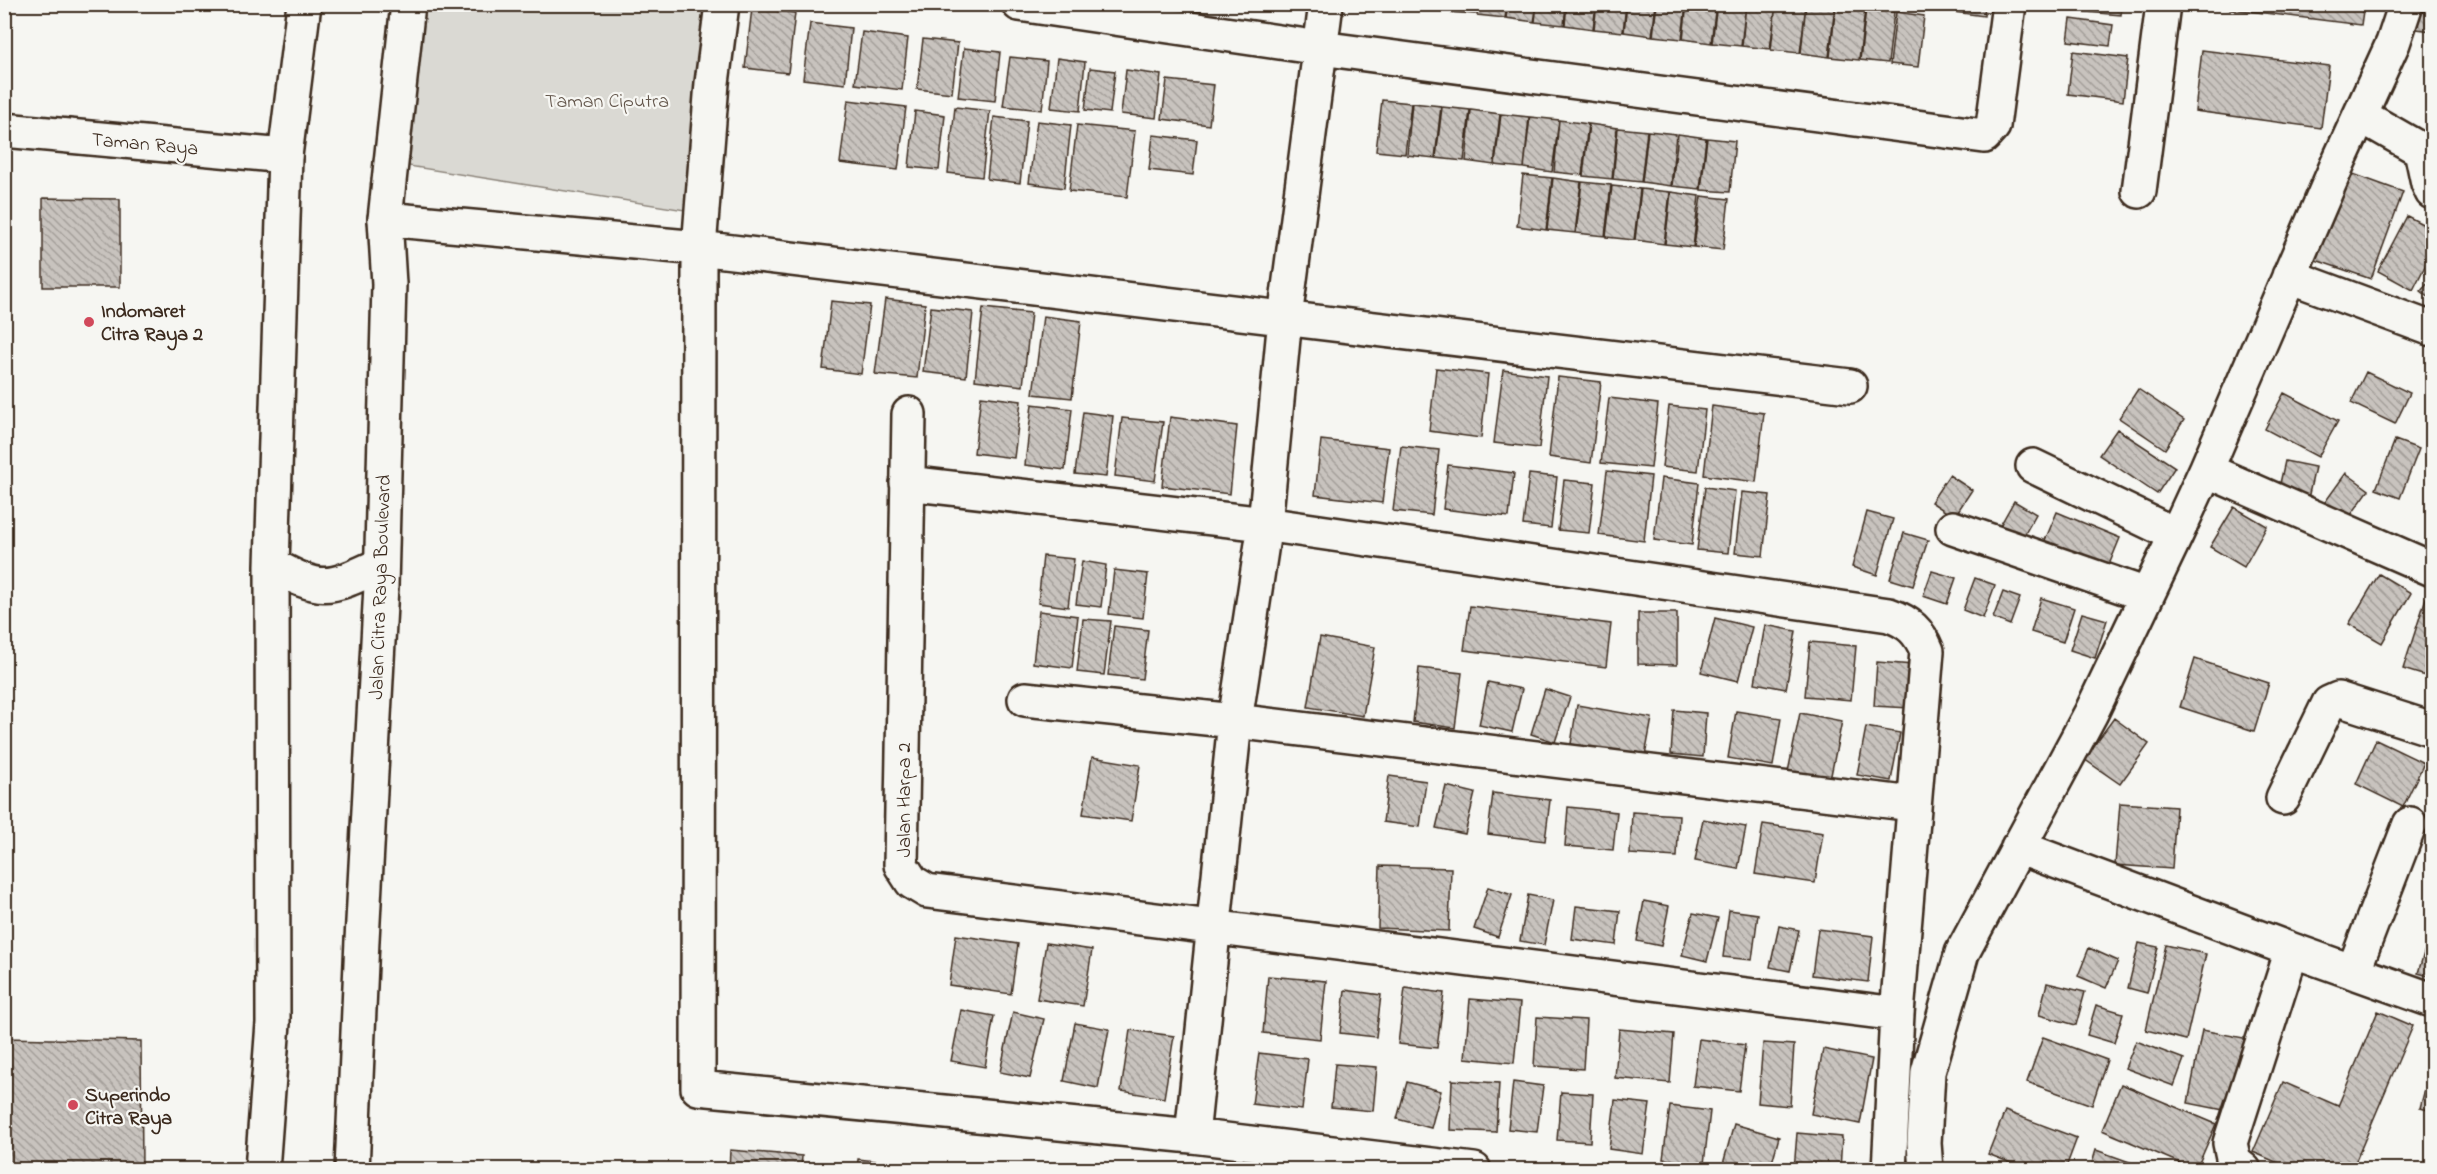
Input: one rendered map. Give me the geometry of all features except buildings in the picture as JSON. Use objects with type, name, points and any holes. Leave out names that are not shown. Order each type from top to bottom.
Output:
[{"type":"street","points":[[262,1170],[273,1023],[272,565],[285,156],[304,4]]},
{"type":"street","name":"Jalan Citra Raya Boulevard","points":[[352,1170],[381,586],[389,284],[385,219],[408,4]]},
{"type":"street","points":[[722,4],[699,248],[699,1088],[1192,1136],[1474,1170]]},
{"type":"street","points":[[1019,4],[1320,48],[1984,136],[1994,126],[2009,4]]},
{"type":"street","points":[[1192,1136],[1235,721],[1265,524],[1285,318],[1326,4]]},
{"type":"street","points":[[2139,191],[2163,4]]},
{"type":"street","points":[[1926,1170],[1924,1143],[1928,1072],[1962,953],[2091,713],[2176,535],[2393,43],[2406,4]]},
{"type":"street","points":[[2360,115],[2421,150],[2428,183],[2433,192]]},
{"type":"street","name":"Taman Raya","points":[[4,130],[285,156]]},
{"type":"street","points":[[385,219],[699,248],[1850,386]]},
{"type":"street","points":[[2289,276],[2433,328]]},
{"type":"street","name":"Jalan Harpa 2","points":[[909,414],[901,865],[912,882],[927,891],[1897,1014]]},
{"type":"street","points":[[2033,466],[2176,535]]},
{"type":"street","points":[[2206,470],[2433,569]]},
{"type":"street","points":[[907,483],[1265,524],[1878,614],[1906,621],[1921,635],[1927,651],[1897,1014],[1889,1170]]},
{"type":"street","points":[[1953,528],[2147,595]]},
{"type":"street","points":[[272,565],[303,582],[324,586],[343,582],[380,565]]},
{"type":"street","points":[[1025,699],[1235,721],[1913,804]]},
{"type":"street","points":[[2283,798],[2329,704],[2338,699],[2433,729]]},
{"type":"street","points":[[2353,972],[2410,824]]},
{"type":"street","points":[[2018,847],[2292,950],[2433,1000]]},
{"type":"street","points":[[2244,1170],[2234,1161],[2230,1143],[2292,950]]},
{"type":"green space","name":"Taman Ciputra","points":[[400,5],[722,5],[691,211],[377,161]]},
{"type":"place","name":"Indomaret Citra Raya 2","points":[[89,322]]},
{"type":"place","name":"Superindo Citra Raya","points":[[73,1105]]}]
